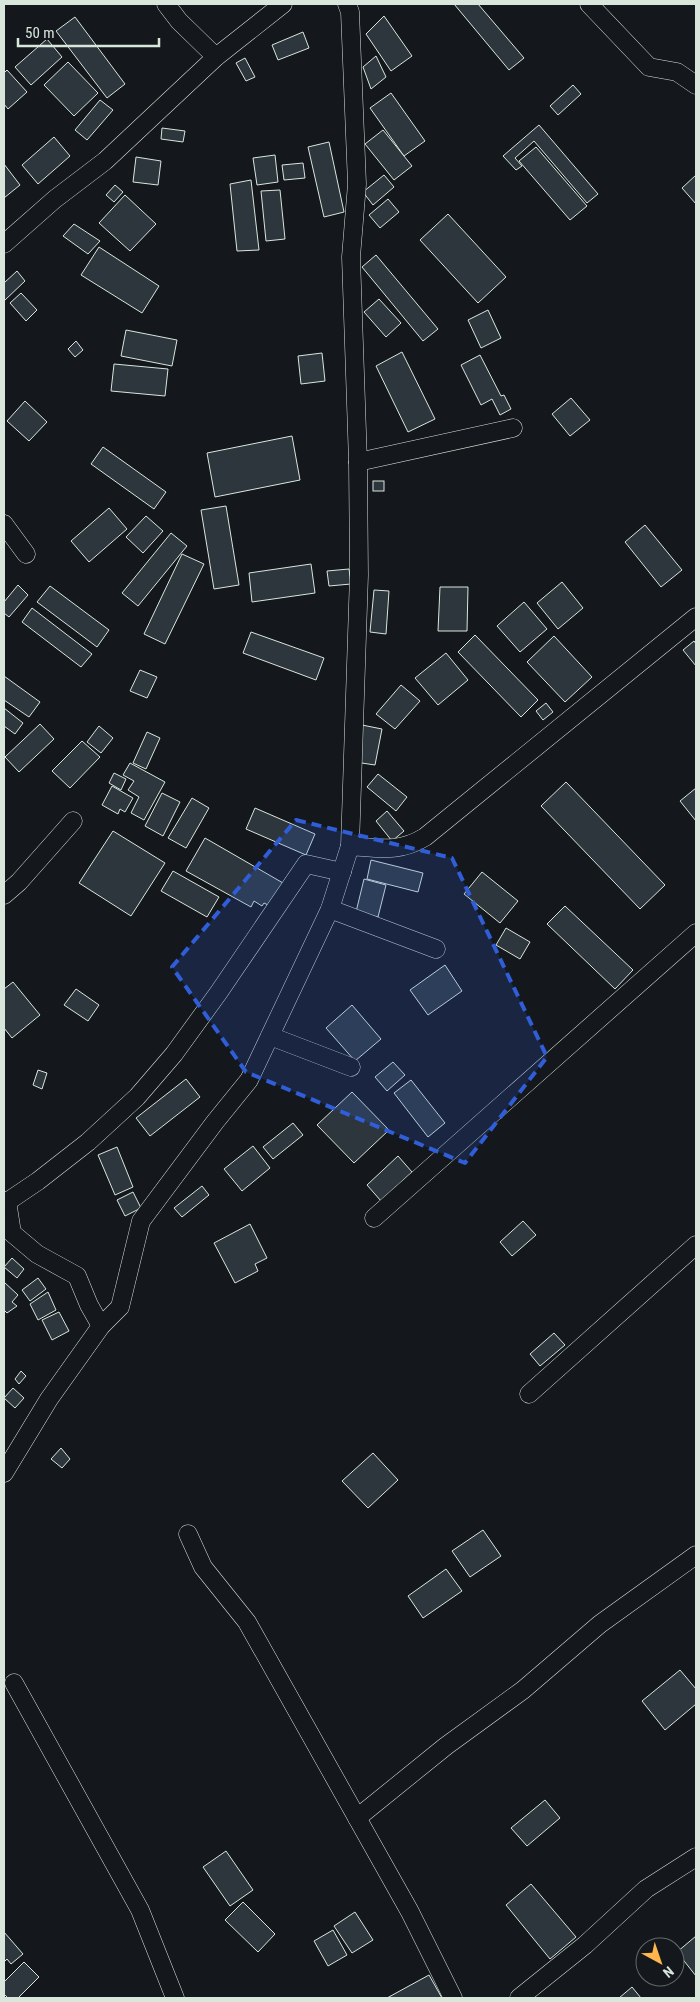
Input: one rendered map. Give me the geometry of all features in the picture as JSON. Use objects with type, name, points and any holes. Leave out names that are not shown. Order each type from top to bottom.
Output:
[{"type":"street","points":[[166,4],[179,21],[216,57]]},
{"type":"street","points":[[4,244],[55,199],[105,161],[216,57],[283,4]]},
{"type":"street","points":[[4,1473],[49,1399],[101,1326],[120,1307],[141,1221],[249,1080],[330,909],[350,846],[359,575],[352,257],[357,184],[350,12],[347,4]]},
{"type":"street","points":[[589,4],[650,67],[677,72],[696,85]]},
{"type":"street","points":[[358,462],[513,428]]},
{"type":"street","points":[[4,524],[26,554]]},
{"type":"street","points":[[350,846],[390,849],[412,845],[425,837],[696,616]]},
{"type":"street","points":[[4,895],[19,882],[72,821]]},
{"type":"street","points":[[101,1326],[89,1305],[77,1276],[37,1254],[12,1233],[6,1203],[88,1142],[137,1097],[174,1054],[219,992],[306,864],[342,872]]},
{"type":"street","points":[[330,909],[436,949]]},
{"type":"street","points":[[374,1218],[696,932]]},
{"type":"street","points":[[270,1036],[351,1067]]},
{"type":"street","points":[[529,1394],[696,1245]]},
{"type":"street","points":[[188,1534],[203,1567],[247,1622],[410,1912],[453,1998]]},
{"type":"street","points":[[357,1818],[446,1746],[523,1690],[600,1624],[696,1555]]},
{"type":"street","points":[[14,1684],[140,1910],[174,1998]]},
{"type":"street","points":[[520,1998],[585,1945],[646,1889],[696,1857]]},
{"type":"highlighted area","points":[[296,820],[452,858],[547,1057],[465,1163],[246,1072],[172,967]]},
{"type":"building","points":[[454,4],[478,4],[524,58],[509,70]]},
{"type":"building","points":[[384,16],[412,56],[391,71],[366,34]]},
{"type":"building","points":[[75,17],[125,84],[107,98],[56,31]]},
{"type":"building","points":[[303,32],[309,48],[278,60],[272,45]]},
{"type":"building","points":[[47,39],[62,57],[31,85],[15,67]]},
{"type":"building","points":[[376,56],[386,77],[371,89],[363,67]]},
{"type":"building","points":[[245,58],[255,77],[246,81],[236,63]]},
{"type":"building","points":[[68,62],[98,93],[74,116],[44,85]]},
{"type":"building","points":[[7,70],[27,92],[8,109],[4,104],[4,73]]},
{"type":"building","points":[[573,85],[581,94],[558,115],[550,106]]},
{"type":"building","points":[[391,93],[425,141],[404,156],[370,108]]},
{"type":"building","points":[[100,100],[113,110],[87,140],[75,130]]},
{"type":"building","points":[[539,125],[598,194],[587,203],[534,141],[515,158],[522,166],[516,170],[503,156]]},
{"type":"building","points":[[162,128],[185,131],[183,142],[161,139]]},
{"type":"building","points":[[383,130],[412,166],[394,180],[365,144]]},
{"type":"building","points":[[54,137],[70,156],[38,184],[22,165]]},
{"type":"building","points":[[329,142],[344,212],[324,217],[308,147]]},
{"type":"building","points":[[536,147],[587,206],[570,220],[519,161]]},
{"type":"building","points":[[275,155],[278,182],[257,185],[253,158]]},
{"type":"building","points":[[136,157],[161,161],[158,185],[133,182]]},
{"type":"building","points":[[303,163],[305,178],[284,180],[282,165]]},
{"type":"building","points":[[4,164],[20,185],[4,198]]},
{"type":"building","points":[[384,175],[394,187],[373,205],[363,192]]},
{"type":"building","points":[[696,175],[696,204],[682,188]]},
{"type":"building","points":[[251,180],[259,250],[237,251],[230,184]]},
{"type":"building","points":[[115,185],[123,192],[114,202],[106,195]]},
{"type":"building","points":[[280,190],[285,239],[266,241],[261,191]]},
{"type":"building","points":[[125,195],[156,224],[130,251],[99,223]]},
{"type":"building","points":[[388,199],[399,212],[380,228],[369,215]]},
{"type":"building","points":[[448,214],[506,277],[478,303],[420,240]]},
{"type":"building","points":[[74,224],[100,241],[88,254],[63,236]]},
{"type":"building","points":[[99,247],[159,286],[142,313],[81,275]]},
{"type":"building","points":[[376,255],[438,329],[423,341],[362,267]]},
{"type":"building","points":[[17,271],[25,281],[4,301],[4,283]]},
{"type":"building","points":[[21,293],[37,310],[26,321],[10,303]]},
{"type":"building","points":[[379,299],[401,323],[386,337],[364,312]]},
{"type":"building","points":[[488,310],[501,338],[481,348],[468,320]]},
{"type":"building","points":[[126,330],[177,340],[172,366],[121,356]]},
{"type":"building","points":[[76,341],[83,350],[75,357],[68,349]]},
{"type":"building","points":[[402,352],[435,419],[408,432],[376,366]]},
{"type":"building","points":[[322,353],[325,381],[301,384],[298,356]]},
{"type":"building","points":[[480,355],[501,396],[504,395],[511,409],[500,415],[492,399],[481,405],[461,365]]},
{"type":"building","points":[[114,364],[168,369],[165,396],[111,391]]},
{"type":"building","points":[[571,398],[590,420],[570,436],[552,414]]},
{"type":"building","points":[[25,401],[47,422],[29,441],[7,421]]},
{"type":"building","points":[[292,436],[300,480],[215,497],[207,453]]},
{"type":"building","points":[[103,447],[166,492],[154,509],[91,464]]},
{"type":"building","points":[[373,481],[384,481],[384,491],[373,491]]},
{"type":"building","points":[[226,506],[239,585],[214,589],[201,510]]},
{"type":"building","points":[[109,508],[127,529],[89,562],[71,541]]},
{"type":"building","points":[[146,516],[163,531],[143,553],[126,537]]},
{"type":"building","points":[[645,525],[682,570],[661,587],[625,542]]},
{"type":"building","points":[[171,533],[187,546],[138,606],[122,593]]},
{"type":"building","points":[[182,554],[204,564],[165,644],[144,634]]},
{"type":"building","points":[[311,564],[315,593],[252,602],[249,573]]},
{"type":"building","points":[[349,569],[351,584],[329,586],[327,571]]},
{"type":"building","points":[[562,582],[583,608],[558,629],[537,603]]},
{"type":"building","points":[[18,585],[28,595],[9,617],[4,613],[4,602]]},
{"type":"building","points":[[50,586],[109,630],[97,647],[37,602]]},
{"type":"building","points":[[440,587],[468,587],[467,631],[438,631]]},
{"type":"building","points":[[374,590],[389,591],[386,634],[370,632]]},
{"type":"building","points":[[524,602],[547,629],[520,652],[497,626]]},
{"type":"building","points":[[32,608],[92,654],[81,667],[22,622]]},
{"type":"building","points":[[251,632],[324,658],[316,680],[243,653]]},
{"type":"building","points":[[475,635],[538,700],[521,717],[458,652]]},
{"type":"building","points":[[554,636],[592,677],[565,702],[527,662]]},
{"type":"building","points":[[694,641],[696,644],[696,666],[683,650]]},
{"type":"building","points":[[446,653],[468,680],[438,705],[415,678]]},
{"type":"building","points":[[140,670],[157,677],[147,698],[130,691]]},
{"type":"building","points":[[4,676],[40,702],[29,717],[4,700]]},
{"type":"building","points":[[401,685],[420,701],[395,729],[376,714]]},
{"type":"building","points":[[546,703],[553,712],[543,720],[536,711]]},
{"type":"building","points":[[4,708],[23,723],[15,734],[4,726]]},
{"type":"building","points":[[40,724],[54,739],[19,772],[5,757]]},
{"type":"building","points":[[362,725],[382,729],[375,765],[355,762]]},
{"type":"building","points":[[99,726],[113,738],[101,753],[87,742]]},
{"type":"building","points":[[147,732],[160,738],[146,769],[133,763]]},
{"type":"building","points":[[82,741],[100,757],[70,788],[52,771]]},
{"type":"building","points":[[130,763],[165,782],[144,820],[131,813],[139,797],[128,790],[134,781],[123,775]]},
{"type":"building","points":[[114,773],[126,779],[121,790],[109,783]]},
{"type":"building","points":[[378,774],[407,797],[396,811],[367,787]]},
{"type":"building","points":[[566,782],[665,885],[640,909],[541,806]]},
{"type":"building","points":[[112,786],[133,798],[125,812],[120,809],[118,814],[102,805]]},
{"type":"building","points":[[696,788],[696,821],[680,801]]},
{"type":"building","points":[[162,793],[180,802],[163,836],[145,826]]},
{"type":"building","points":[[192,798],[209,808],[186,848],[168,838]]},
{"type":"building","points":[[255,808],[315,834],[306,855],[246,829]]},
{"type":"building","points":[[387,811],[404,831],[392,841],[376,821]]},
{"type":"building","points":[[113,831],[165,863],[131,916],[79,883]]},
{"type":"building","points":[[205,838],[283,883],[270,906],[264,903],[262,906],[254,901],[251,907],[186,871]]},
{"type":"building","points":[[371,860],[423,873],[418,892],[367,879]]},
{"type":"building","points":[[173,871],[219,897],[207,917],[161,891]]},
{"type":"building","points":[[482,872],[518,901],[500,923],[464,894]]},
{"type":"building","points":[[364,879],[386,885],[378,917],[356,912]]},
{"type":"building","points":[[565,906],[633,970],[615,989],[547,924]]},
{"type":"building","points":[[506,928],[530,942],[520,959],[496,945]]},
{"type":"building","points":[[445,965],[462,991],[428,1015],[410,990]]},
{"type":"building","points":[[13,982],[40,1015],[12,1038],[4,1028],[4,989]]},
{"type":"building","points":[[76,989],[99,1005],[88,1021],[64,1005]]},
{"type":"building","points":[[352,1005],[381,1039],[355,1061],[326,1028]]},
{"type":"building","points":[[393,1062],[405,1075],[387,1091],[375,1077]]},
{"type":"building","points":[[38,1070],[47,1073],[42,1089],[33,1085]]},
{"type":"building","points":[[186,1079],[200,1097],[150,1136],[136,1118]]},
{"type":"building","points":[[411,1080],[445,1123],[428,1137],[394,1093]]},
{"type":"building","points":[[352,1092],[389,1130],[354,1163],[317,1125]]},
{"type":"building","points":[[293,1123],[303,1135],[273,1159],[263,1147]]},
{"type":"building","points":[[253,1146],[270,1168],[242,1191],[224,1169]]},
{"type":"building","points":[[117,1147],[133,1187],[115,1195],[98,1155]]},
{"type":"building","points":[[398,1156],[412,1172],[381,1201],[367,1185]]},
{"type":"building","points":[[202,1186],[209,1195],[182,1217],[174,1208]]},
{"type":"building","points":[[133,1192],[141,1208],[125,1216],[117,1200]]},
{"type":"building","points":[[523,1221],[536,1235],[512,1256],[500,1242]]},
{"type":"building","points":[[250,1224],[267,1258],[255,1264],[258,1271],[235,1283],[214,1243]]},
{"type":"building","points":[[12,1258],[24,1269],[17,1278],[4,1267]]},
{"type":"building","points":[[38,1278],[46,1289],[30,1301],[22,1290]]},
{"type":"building","points":[[4,1282],[18,1295],[12,1302],[17,1306],[7,1313],[4,1310]]},
{"type":"building","points":[[48,1292],[56,1310],[38,1320],[30,1304]]},
{"type":"building","points":[[59,1312],[69,1331],[52,1340],[42,1320]]},
{"type":"building","points":[[554,1333],[565,1345],[540,1366],[530,1354]]},
{"type":"building","points":[[21,1371],[26,1376],[19,1384],[15,1379]]},
{"type":"building","points":[[13,1388],[24,1398],[15,1408],[4,1398]]},
{"type":"building","points":[[61,1448],[70,1459],[62,1468],[51,1459]]},
{"type":"building","points":[[373,1453],[398,1480],[368,1508],[342,1481]]},
{"type":"building","points":[[483,1530],[501,1556],[470,1577],[452,1551]]},
{"type":"building","points":[[446,1569],[462,1591],[423,1618],[408,1596]]},
{"type":"building","points":[[680,1670],[696,1689],[696,1704],[665,1730],[642,1701]]},
{"type":"building","points":[[545,1800],[560,1818],[527,1846],[511,1828]]},
{"type":"building","points":[[226,1851],[253,1890],[230,1906],[203,1867]]},
{"type":"building","points":[[531,1884],[576,1937],[550,1959],[506,1905]]},
{"type":"building","points":[[243,1902],[275,1934],[258,1952],[225,1920]]},
{"type":"building","points":[[355,1912],[373,1940],[352,1953],[334,1926]]},
{"type":"building","points":[[333,1930],[347,1955],[328,1966],[314,1941]]},
{"type":"building","points":[[4,1932],[23,1954],[11,1964],[7,1959],[4,1962]]},
{"type":"building","points":[[696,1936],[696,1976],[685,1962],[685,1945]]},
{"type":"building","points":[[24,1962],[39,1977],[18,1998],[8,1998],[4,1994],[4,1982]]},
{"type":"building","points":[[429,1975],[442,1998],[387,1998]]},
{"type":"building","points":[[632,1987],[641,1998],[619,1998]]}]
